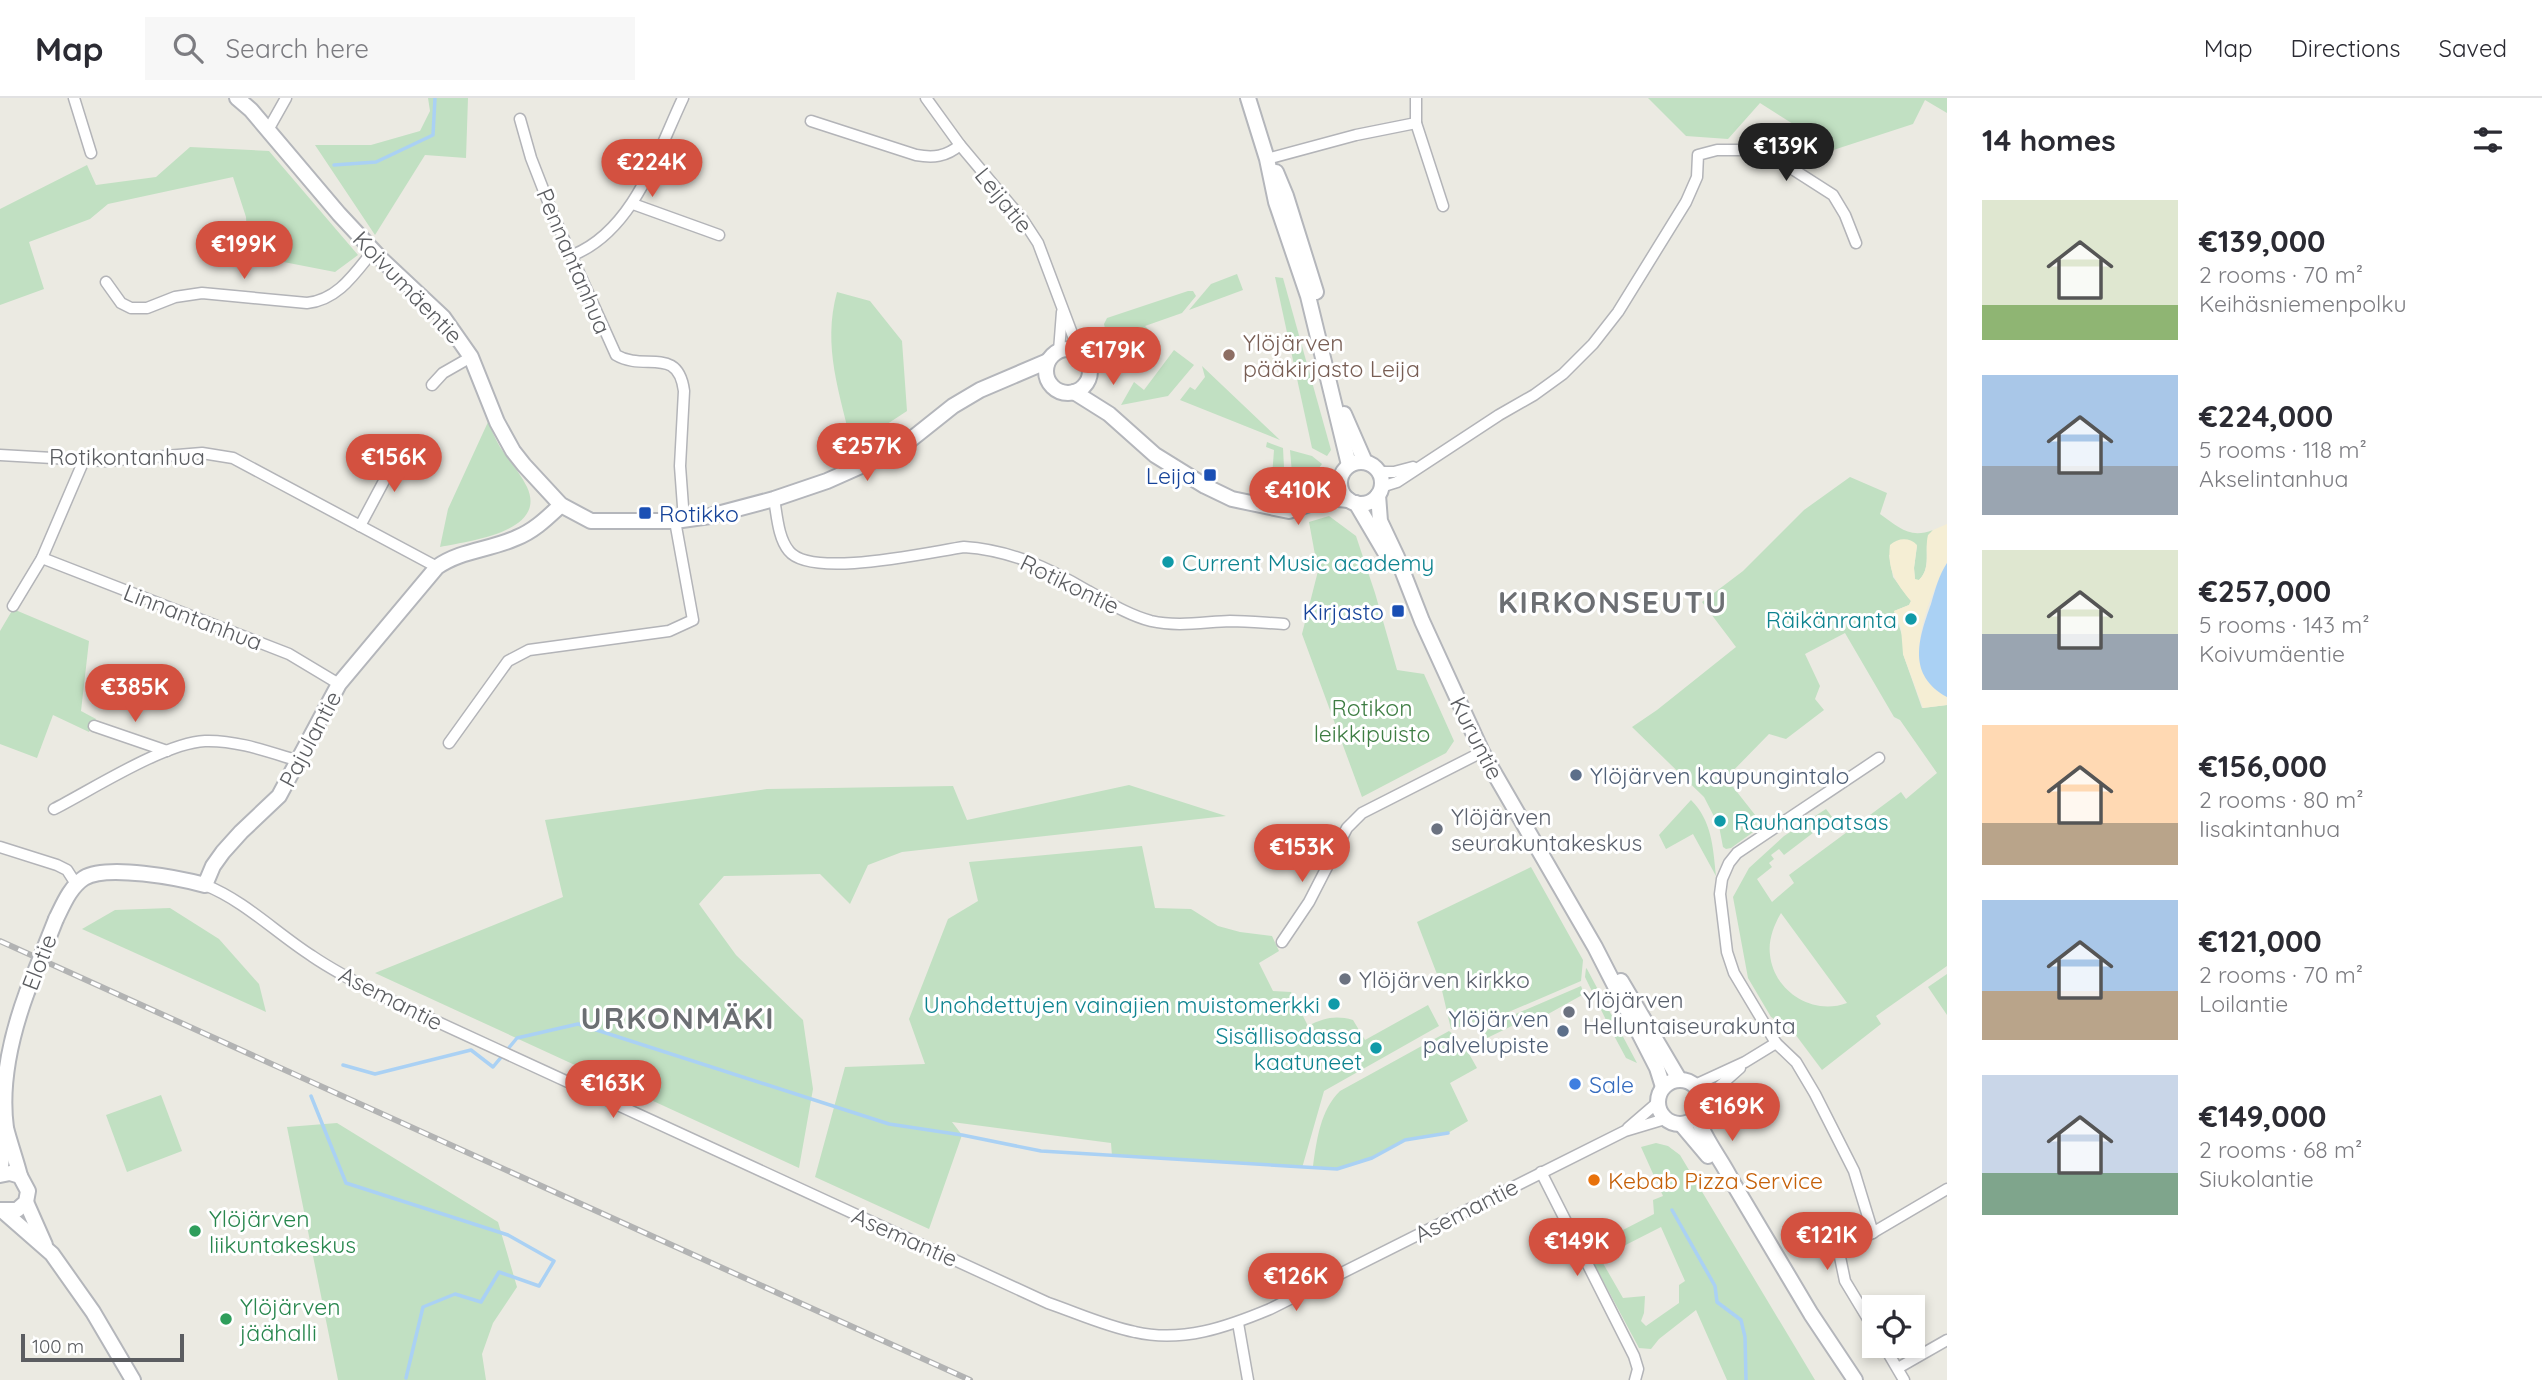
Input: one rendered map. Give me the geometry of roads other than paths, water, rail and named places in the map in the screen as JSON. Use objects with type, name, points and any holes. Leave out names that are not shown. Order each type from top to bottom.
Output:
[{"type":"main road","name":"Koivumäentie","points":[[237,98],[373,251],[443,317],[471,357],[513,451],[561,505],[591,521],[679,520],[710,516],[827,481],[899,449],[953,406],[980,390],[1054,356]]},
{"type":"main road","points":[[1248,98],[1267,159],[1276,202],[1308,296],[1349,465]]},
{"type":"main road","points":[[1074,392],[1087,381],[1089,368],[1079,352],[1066,349],[1054,356],[1046,373],[1055,389],[1074,392],[1109,414],[1155,455],[1184,474],[1232,499],[1289,511],[1327,498],[1368,502],[1379,491],[1378,472],[1365,463],[1339,398],[1326,332],[1304,250],[1286,196],[1267,159]]},
{"type":"main road","name":"Koivumäentie","points":[[1013,376],[1047,379]]},
{"type":"main road","points":[[1087,381],[1109,414]]},
{"type":"main road","points":[[1264,507],[1309,496],[1340,478],[1349,465],[1365,463]]},
{"type":"main road","points":[[1340,478],[1341,490],[1352,501]]},
{"type":"main road","name":"Kuruntie","points":[[1379,491],[1380,521],[1482,752],[1595,947],[1657,1068],[1663,1087]]},
{"type":"main road","name":"Kuruntie","points":[[1352,501],[1412,597]]},
{"type":"main road","name":"Pajulantie","points":[[205,885],[223,852],[279,796],[339,684],[437,567],[458,555],[514,539],[531,531],[561,505]]},
{"type":"main road","points":[[76,884],[86,877],[105,872],[156,875],[205,885]]},
{"type":"main road","name":"Elotie","points":[[0,1174],[6,1127],[3,1064],[27,992],[56,919],[76,884]]},
{"type":"main road","name":"Kuruntie","points":[[1595,947],[1631,995],[1679,1079]]},
{"type":"main road","points":[[1733,1183],[1681,1124],[1665,1119],[1657,1103],[1663,1087],[1679,1079],[1695,1085],[1703,1101],[1697,1117],[1703,1134],[1723,1161],[1733,1183],[1811,1314],[1854,1380]]},
{"type":"main road","points":[[1681,1124],[1697,1117]]},
{"type":"main road","name":"Elotie","points":[[6,1127],[20,1176],[27,1185],[26,1202]]},
{"type":"main road","points":[[0,1174],[20,1176]]},
{"type":"main road","points":[[2,1211],[17,1210],[26,1202],[46,1247],[93,1312],[133,1380]]},
{"type":"main road","points":[[2,1211],[46,1247]]},
{"type":"main road","points":[[1811,1314],[1844,1380]]},
{"type":"street","points":[[75,98],[91,153]]},
{"type":"street","points":[[268,131],[286,98]]},
{"type":"street","points":[[573,255],[589,248],[633,204],[682,98]]},
{"type":"street","points":[[1416,98],[1416,122],[1443,206]]},
{"type":"street","name":"Leijatie","points":[[928,99],[960,145],[1023,220],[1038,243],[1079,352]]},
{"type":"street","name":"Pennantanhua","points":[[520,119],[531,158],[554,217],[573,255],[609,344],[616,355],[624,360],[668,364],[677,368],[682,379],[684,391],[679,520]]},
{"type":"street","points":[[811,121],[931,158],[951,153],[960,145]]},
{"type":"street","points":[[1267,159],[1416,122]]},
{"type":"street","points":[[1379,491],[1544,388],[1563,374],[1593,344],[1618,312],[1686,202],[1697,177],[1698,155],[1717,150],[1769,154],[1833,194],[1856,243]]},
{"type":"street","points":[[633,204],[719,235]]},
{"type":"street","points":[[107,282],[121,303],[131,308],[147,308],[175,297],[201,293],[307,303],[320,301],[345,284],[373,251]]},
{"type":"street","name":"Leijatie","points":[[1054,356],[1062,308]]},
{"type":"street","points":[[432,385],[443,373],[471,357]]},
{"type":"street","points":[[360,526],[401,449]]},
{"type":"street","name":"Rotikontanhua","points":[[0,455],[105,461],[191,453],[233,458],[437,567]]},
{"type":"street","points":[[13,606],[42,558],[84,460]]},
{"type":"street","points":[[1378,472],[1394,472],[1423,464]]},
{"type":"street","name":"Rotikontie","points":[[774,499],[788,550],[796,558],[806,562],[845,564],[964,547],[980,548],[1039,565],[1119,608],[1152,621],[1284,624]]},
{"type":"street","points":[[449,743],[508,661],[519,654],[529,650],[669,631],[693,620],[679,520]]},
{"type":"street","name":"Linnantanhua","points":[[42,558],[289,654],[339,684]]},
{"type":"street","points":[[93,726],[167,751]]},
{"type":"street","points":[[54,809],[167,751],[191,743],[225,743],[299,761]]},
{"type":"street","points":[[1282,942],[1314,893],[1347,828],[1362,813],[1482,752]]},
{"type":"street","points":[[1873,1233],[1854,1171],[1815,1094],[1796,1062],[1776,1043],[1734,973],[1727,952],[1720,894],[1722,879],[1737,853],[1879,758]]},
{"type":"street","points":[[0,847],[57,865],[67,870],[76,884]]},
{"type":"street","name":"Asemantie","points":[[205,885],[224,892],[312,956],[392,1001],[1048,1303],[1136,1333],[1163,1336],[1192,1334],[1238,1323],[1625,1130],[1665,1119]]},
{"type":"street","points":[[1695,1085],[1745,1062],[1776,1043]]},
{"type":"street","points":[[1703,1101],[1745,1062]]},
{"type":"street","name":"Asemantie","points":[[1625,1130],[1657,1103]]},
{"type":"street","points":[[1541,1172],[1634,1356],[1637,1369],[1635,1380]]},
{"type":"street","points":[[1862,1309],[1845,1281],[1840,1257],[1844,1248],[1947,1189]]},
{"type":"street","points":[[1238,1323],[1248,1380]]},
{"type":"street","points":[[1898,1368],[1947,1340]]},
{"type":"street","points":[[1892,1358],[1904,1380]]},
{"type":"water","points":[[1947,563],[1947,697],[1926,678],[1919,656],[1926,617]]},
{"type":"waterway","points":[[334,165],[376,162],[433,135],[435,98]]},
{"type":"waterway","points":[[343,1065],[375,1074],[471,1050],[493,1067],[517,1038],[578,1024],[889,1124],[1041,1151],[1337,1169],[1372,1158],[1405,1140],[1448,1133]]},
{"type":"waterway","points":[[311,1096],[346,1183],[508,1235],[554,1261],[539,1286],[499,1272],[481,1302],[455,1294],[423,1307],[406,1378]]},
{"type":"waterway","points":[[1672,1210],[1715,1286],[1717,1302],[1741,1320],[1745,1337],[1746,1380]]},
{"type":"railway","points":[[0,941],[970,1380]]},
{"type":"place","name":"Ylöjärven pääkirjasto Leija","points":[[1229,355]]},
{"type":"place","name":"Leija","points":[[1210,475]]},
{"type":"place","name":"Rotikko","points":[[645,513]]},
{"type":"place","name":"Current Music academy","points":[[1168,562]]},
{"type":"place","name":"Kirjasto","points":[[1398,611]]},
{"type":"place","name":"Räikänranta","points":[[1911,619]]},
{"type":"place","name":"Ylöjärven kaupungintalo","points":[[1576,775]]},
{"type":"place","name":"Rauhanpatsas","points":[[1720,821]]},
{"type":"place","name":"Ylöjärven seurakuntakeskus","points":[[1437,829]]},
{"type":"place","name":"Ylöjärven kirkko","points":[[1345,979]]},
{"type":"place","name":"Unohdettujen vainajien muistomerkki","points":[[1334,1004]]},
{"type":"place","name":"Ylöjärven Helluntaiseurakunta","points":[[1569,1012]]},
{"type":"place","name":"Ylöjärven palvelupiste","points":[[1563,1031]]},
{"type":"place","name":"Sisällisodassa kaatuneet","points":[[1376,1048]]},
{"type":"place","name":"Sale","points":[[1575,1084]]},
{"type":"place","name":"Kebab Pizza Service","points":[[1594,1180]]},
{"type":"place","name":"Ylöjärven liikuntakeskus","points":[[195,1231]]},
{"type":"place","name":"Ylöjärven jäähalli","points":[[226,1319]]},
{"type":"district","name":"KIRKONSEUTU","points":[[1613,602]]},
{"type":"district","name":"URKONMÄKI","points":[[678,1018]]},
{"type":"park label","name":"Rotikon leikkipuisto","points":[[1372,720]]}]
